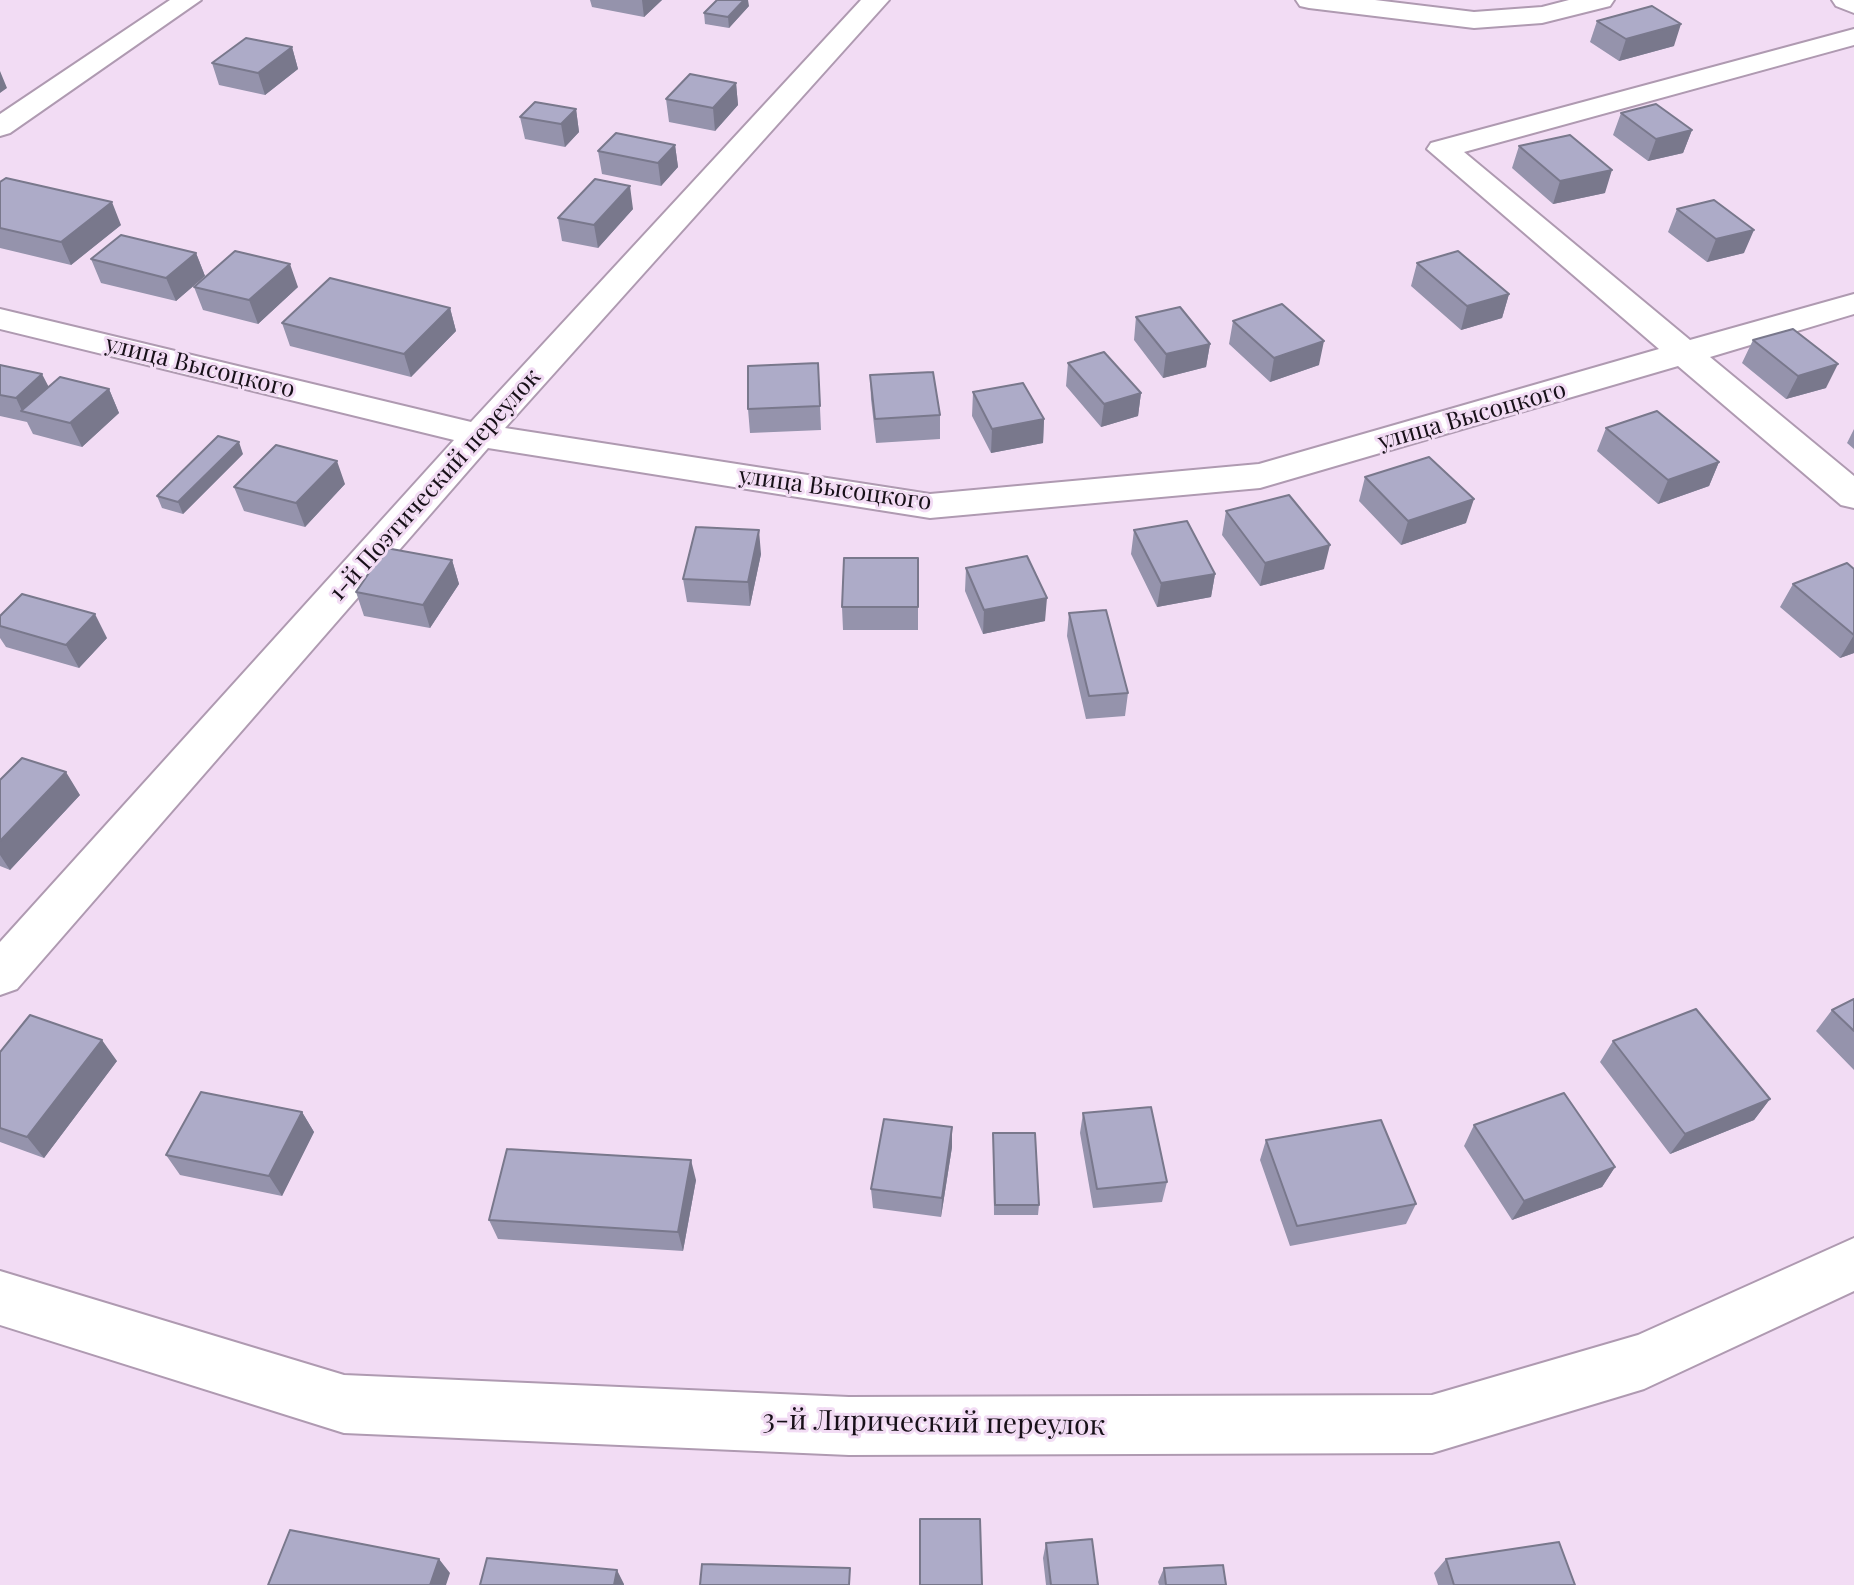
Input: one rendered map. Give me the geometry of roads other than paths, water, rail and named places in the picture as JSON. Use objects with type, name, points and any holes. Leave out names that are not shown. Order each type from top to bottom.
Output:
[{"type":"street","points":[[0,127],[188,0]]},
{"type":"street","name":"1-й Поэтический переулок","points":[[0,975],[479,435],[876,0]]},
{"type":"street","points":[[1309,0],[1474,20],[1542,15],[1601,0]]},
{"type":"street","points":[[1845,0],[1854,5]]},
{"type":"street","points":[[1854,37],[1442,149],[1854,496]]},
{"type":"street","name":"улица Высоцкого","points":[[0,319],[479,435],[930,506],[1260,476],[1686,356],[1854,304]]},
{"type":"street","name":"3-й Лирический переулок","points":[[0,1298],[344,1404],[849,1426],[1432,1424],[1644,1361],[1854,1264]]}]
